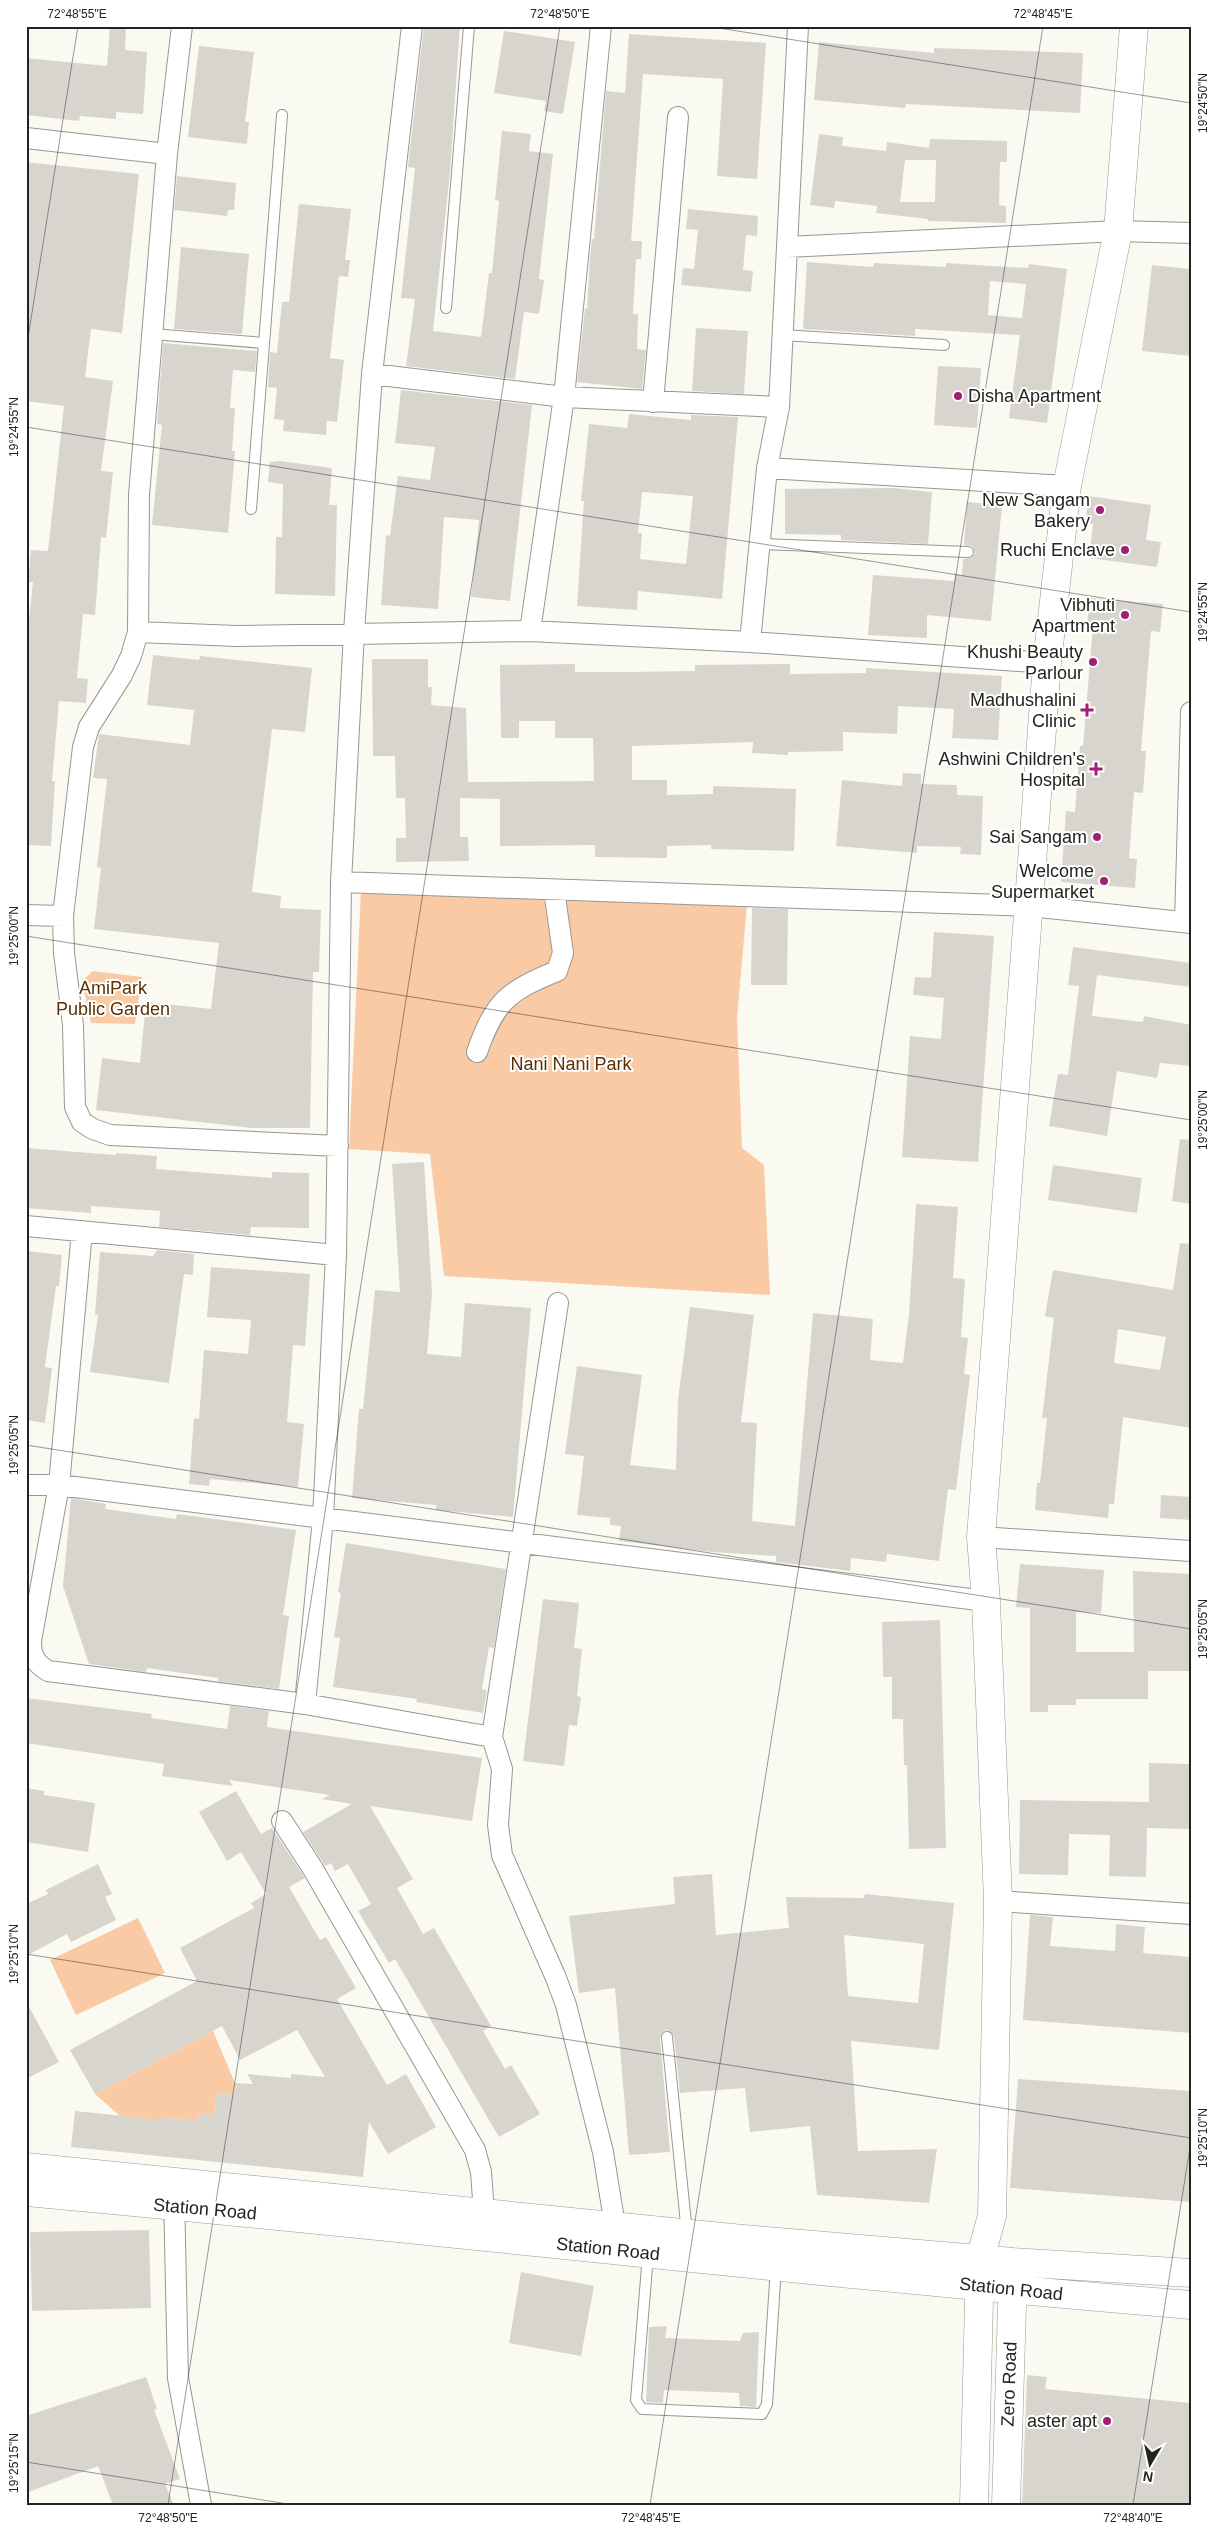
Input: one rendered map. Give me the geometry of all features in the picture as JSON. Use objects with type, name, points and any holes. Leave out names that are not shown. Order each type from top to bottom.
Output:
[{"type":"street","points":[[182,26],[167,154],[138,514],[138,632],[122,675],[89,727],[83,747],[63,916],[64,953],[73,1025],[74,1107],[82,1122],[93,1130],[110,1135],[338,1146]]},
{"type":"street","points":[[305,1704],[323,1518],[336,1255],[341,882],[354,632],[372,374],[412,26]]},
{"type":"street","points":[[530,631],[564,398],[602,26]]},
{"type":"street","points":[[750,642],[767,468],[779,407],[798,26]]},
{"type":"street","points":[[1013,2262],[992,2216],[998,1901],[986,1601],[981,1537],[1047,663],[1067,486],[1118,231],[1134,26]]},
{"type":"street","points":[[653,402],[678,117]]},
{"type":"street","points":[[26,138],[167,154]]},
{"type":"street","points":[[787,247],[1118,231],[1191,233]]},
{"type":"street","points":[[372,374],[564,398],[779,407]]},
{"type":"street","points":[[767,468],[1067,486]]},
{"type":"street","points":[[138,632],[236,636],[354,632],[530,631],[750,642],[1047,663]]},
{"type":"street","points":[[341,882],[1030,906],[1188,923],[1191,712]]},
{"type":"street","points":[[477,1052],[488,1022],[506,997],[536,980],[557,971],[563,953],[554,890]]},
{"type":"street","points":[[26,915],[63,916]]},
{"type":"street","points":[[26,1226],[336,1255]]},
{"type":"street","points":[[82,1231],[59,1484],[31,1641],[31,1653],[37,1664],[48,1671],[305,1704],[492,1737]]},
{"type":"street","points":[[558,1303],[492,1737],[502,1769],[498,1825],[502,1856],[566,2005],[603,2152],[617,2239]]},
{"type":"street","points":[[26,1484],[59,1484],[986,1601]]},
{"type":"street","points":[[981,1537],[1191,1551]]},
{"type":"street","points":[[282,1821],[318,1877],[475,2150],[481,2172],[485,2225]]},
{"type":"street","points":[[998,1901],[1191,1914]]},
{"type":"street","name":"Station Road","points":[[26,2167],[174,2194],[617,2239],[687,2234],[1013,2262],[1191,2273]]},
{"type":"street","name":"Station Road","points":[[26,2192],[174,2194]]},
{"type":"street","points":[[174,2194],[178,2378],[201,2505]]},
{"type":"street","name":"Zero Road","points":[[974,2505],[978,2286],[980,2259],[992,2216]]},
{"type":"street","name":"Station Road","points":[[617,2239],[648,2253],[1013,2290],[1191,2305]]},
{"type":"street","name":"Zero Road","points":[[1006,2505],[1013,2262]]},
{"type":"lane","points":[[446,308],[469,26]]},
{"type":"lane","points":[[251,509],[282,115]]},
{"type":"lane","points":[[152,334],[264,343]]},
{"type":"lane","points":[[782,335],[944,345]]},
{"type":"lane","points":[[761,544],[968,552]]},
{"type":"lane","points":[[667,2037],[687,2234]]},
{"type":"lane","points":[[648,2253],[636,2400],[642,2409],[762,2414],[768,2404],[776,2266]]},
{"type":"green space","name":"Nani Nani Park","points":[[361,890],[747,904],[737,1018],[742,1148],[764,1165],[770,1295],[444,1276],[430,1154],[349,1149]]},
{"type":"green space","name":"AmiPark Public Garden","points":[[93,971],[142,977],[135,1024],[91,1023],[82,981]]},
{"type":"green space","points":[[138,1918],[165,1973],[76,2015],[50,1960]]},
{"type":"green space","points":[[213,2031],[235,2083],[234,2095],[217,2093],[214,2115],[199,2113],[198,2121],[165,2117],[163,2135],[120,2116],[95,2094]]},
{"type":"building","points":[[110,26],[126,26],[125,50],[147,52],[143,114],[116,112],[116,119],[80,116],[79,121],[26,115],[26,58],[107,66]]},
{"type":"building","points":[[424,26],[460,26],[450,172],[433,331],[481,337],[489,273],[492,273],[499,201],[495,200],[502,131],[531,134],[529,151],[553,154],[539,279],[544,280],[539,314],[524,312],[515,379],[406,366],[415,299],[401,298],[415,168],[408,167]]},
{"type":"building","points":[[504,31],[575,42],[563,114],[544,111],[546,101],[494,93]]},
{"type":"building","points":[[629,34],[766,43],[757,179],[717,176],[723,79],[643,74],[631,241],[642,241],[641,259],[636,259],[633,314],[638,314],[637,349],[646,350],[642,389],[577,382],[585,308],[587,309],[592,239],[594,239],[606,91],[625,93]]},
{"type":"building","points":[[819,42],[934,53],[934,48],[1083,53],[1080,113],[906,104],[905,108],[814,100]]},
{"type":"building","points":[[199,46],[254,52],[245,122],[249,122],[247,144],[188,137]]},
{"type":"building","points":[[819,134],[843,137],[842,146],[886,151],[887,142],[929,148],[930,139],[1007,141],[1007,162],[1000,162],[999,205],[1006,206],[1006,223],[928,221],[928,219],[876,213],[877,206],[835,201],[834,208],[810,205]],"holes":[[[905,160],[936,160],[935,202],[900,202]]]},
{"type":"building","points":[[26,162],[139,174],[122,333],[91,329],[85,377],[113,381],[101,471],[113,472],[106,538],[101,537],[95,615],[83,614],[77,678],[88,679],[86,703],[59,701],[52,781],[55,781],[51,846],[26,845],[26,648],[33,582],[28,582],[31,550],[48,551],[64,406],[26,401]]},
{"type":"building","points":[[177,176],[236,183],[234,210],[228,210],[227,216],[174,210]]},
{"type":"building","points":[[299,204],[351,209],[345,260],[350,260],[348,277],[339,276],[330,358],[344,360],[337,422],[327,421],[326,435],[283,431],[284,420],[274,419],[277,388],[268,387],[270,352],[277,353],[282,302],[289,302]]},
{"type":"building","points":[[688,209],[758,216],[757,236],[746,235],[743,270],[753,271],[751,292],[681,285],[683,268],[694,269],[698,230],[686,229]]},
{"type":"building","points":[[181,247],[249,254],[242,334],[174,329]]},
{"type":"building","points":[[807,262],[873,267],[874,263],[946,267],[946,263],[1028,268],[1029,264],[1067,269],[1047,423],[1009,418],[1020,335],[915,329],[915,336],[803,329]],"holes":[[[990,281],[1026,284],[1022,318],[988,315]]]},
{"type":"building","points":[[1152,265],[1191,269],[1191,356],[1142,351]]},
{"type":"building","points":[[696,328],[748,331],[744,394],[692,391]]},
{"type":"building","points":[[163,343],[257,351],[255,372],[233,370],[230,408],[235,408],[232,451],[235,451],[228,533],[152,525],[162,425],[157,424]]},
{"type":"building","name":"Disha Apartment","points":[[938,366],[981,368],[977,428],[934,425]]},
{"type":"building","points":[[401,390],[532,405],[510,601],[471,597],[479,520],[444,517],[438,609],[381,605],[386,535],[390,536],[398,476],[430,480],[435,447],[395,443]]},
{"type":"building","points":[[629,414],[691,420],[691,415],[738,417],[722,599],[638,591],[637,610],[577,606],[584,501],[581,501],[589,424],[627,428]],"holes":[[[642,492],[693,496],[686,564],[640,559],[642,533],[638,533]]]},
{"type":"building","points":[[280,461],[332,468],[329,505],[337,505],[335,596],[275,594],[276,537],[282,537],[283,484],[268,482],[270,462]]},
{"type":"building","points":[[893,488],[932,492],[928,544],[841,540],[841,535],[785,534],[785,489]]},
{"type":"building","points":[[1089,496],[1151,505],[1146,540],[1161,542],[1157,567],[1089,558],[1093,524],[1085,523]]},
{"type":"building","points":[[967,502],[1002,505],[991,621],[927,615],[927,638],[868,635],[873,575],[954,581],[955,574],[962,575],[963,559],[971,558],[975,553],[972,546],[964,545]]},
{"type":"building","points":[[1090,598],[1163,604],[1160,632],[1151,631],[1141,751],[1146,751],[1143,793],[1134,792],[1129,858],[1137,859],[1135,888],[1061,882],[1066,811],[1075,812],[1080,746],[1083,746],[1093,625],[1087,625]]},
{"type":"building","points":[[153,655],[199,660],[200,656],[312,668],[305,732],[272,729],[252,892],[281,896],[280,908],[321,910],[319,972],[313,972],[310,1128],[252,1128],[96,1110],[102,1058],[140,1063],[146,1002],[211,1009],[219,943],[94,929],[101,868],[97,867],[107,779],[93,778],[99,734],[190,745],[194,710],[147,705]]},
{"type":"building","points":[[372,659],[428,659],[428,687],[432,687],[431,705],[466,708],[468,782],[594,781],[593,738],[555,738],[555,721],[519,721],[519,738],[501,738],[500,665],[575,664],[575,672],[629,672],[695,671],[695,665],[790,664],[790,674],[866,673],[866,668],[1002,676],[998,740],[952,738],[954,709],[898,706],[897,734],[843,732],[843,751],[788,752],[788,755],[752,753],[753,742],[632,746],[632,780],[667,780],[667,795],[713,794],[713,786],[796,789],[794,851],[711,849],[711,845],[667,846],[667,858],[595,857],[595,845],[500,846],[500,799],[460,798],[460,837],[468,837],[469,861],[396,862],[396,838],[406,838],[405,798],[396,798],[395,756],[373,756]]},
{"type":"building","points":[[903,773],[921,774],[921,784],[957,785],[957,795],[983,796],[981,855],[960,854],[961,847],[917,846],[917,853],[836,846],[842,780],[902,786]]},
{"type":"building","points":[[752,908],[788,909],[787,985],[751,985]]},
{"type":"building","points":[[934,932],[994,936],[978,1162],[902,1157],[910,1036],[941,1039],[944,998],[913,995],[915,977],[931,978]]},
{"type":"building","points":[[1073,947],[1191,963],[1191,987],[1097,975],[1092,1016],[1143,1022],[1144,1016],[1191,1025],[1191,1066],[1160,1063],[1157,1078],[1117,1071],[1107,1136],[1049,1126],[1058,1074],[1068,1075],[1079,986],[1068,985]]},
{"type":"building","points":[[1180,1139],[1191,1140],[1191,1204],[1172,1201]]},
{"type":"building","points":[[26,1148],[116,1155],[116,1153],[157,1156],[156,1169],[272,1178],[272,1172],[309,1173],[309,1228],[251,1227],[250,1235],[159,1227],[160,1211],[91,1206],[91,1213],[26,1208]]},
{"type":"building","points":[[424,1162],[432,1294],[427,1354],[461,1357],[465,1303],[531,1308],[513,1517],[436,1510],[436,1505],[352,1498],[359,1409],[363,1409],[375,1290],[400,1292],[392,1164]]},
{"type":"building","points":[[1053,1165],[1142,1178],[1137,1213],[1048,1200]]},
{"type":"building","points":[[916,1204],[958,1207],[953,1278],[965,1279],[961,1337],[968,1338],[964,1374],[970,1375],[956,1490],[948,1489],[939,1561],[887,1554],[886,1562],[851,1558],[850,1571],[776,1562],[776,1556],[712,1552],[619,1541],[621,1526],[610,1525],[610,1518],[577,1515],[584,1456],[565,1454],[577,1366],[642,1375],[630,1465],[676,1470],[678,1400],[690,1307],[754,1315],[741,1422],[757,1423],[752,1521],[795,1526],[813,1313],[873,1319],[870,1360],[903,1363],[909,1314]]},
{"type":"building","points":[[1180,1243],[1191,1244],[1191,1428],[1123,1417],[1114,1504],[1109,1504],[1108,1518],[1035,1510],[1037,1483],[1040,1483],[1047,1418],[1042,1418],[1054,1318],[1045,1316],[1053,1270],[1173,1290]],"holes":[[[1118,1329],[1166,1337],[1160,1370],[1114,1363]]]},
{"type":"building","points":[[157,1250],[194,1254],[193,1275],[184,1274],[169,1383],[90,1372],[98,1315],[95,1315],[100,1252],[153,1256]]},
{"type":"building","points":[[26,1251],[62,1255],[59,1286],[56,1286],[45,1367],[52,1368],[45,1423],[26,1420]]},
{"type":"building","points":[[211,1267],[310,1274],[305,1346],[293,1345],[287,1422],[304,1424],[298,1487],[210,1479],[209,1486],[189,1484],[194,1418],[199,1419],[204,1350],[248,1354],[251,1320],[207,1317]]},
{"type":"building","points":[[1161,1495],[1191,1497],[1191,1520],[1160,1518]]},
{"type":"building","points":[[71,1498],[106,1504],[105,1509],[176,1519],[177,1514],[296,1530],[283,1615],[289,1616],[279,1689],[218,1681],[218,1678],[147,1668],[146,1672],[89,1664],[63,1586]]},
{"type":"building","points":[[346,1543],[506,1569],[494,1648],[489,1647],[482,1689],[487,1690],[483,1713],[416,1702],[417,1699],[333,1687],[340,1638],[334,1637],[341,1593],[338,1592]]},
{"type":"building","points":[[1020,1564],[1104,1570],[1101,1613],[1076,1612],[1076,1652],[1134,1652],[1133,1571],[1191,1574],[1191,1671],[1148,1671],[1148,1699],[1076,1699],[1076,1705],[1048,1705],[1048,1712],[1030,1712],[1030,1608],[1016,1607]]},
{"type":"building","points":[[543,1599],[579,1603],[574,1648],[582,1649],[577,1696],[581,1697],[577,1726],[569,1725],[564,1766],[523,1761]]},
{"type":"building","points":[[940,1620],[946,1848],[909,1849],[907,1765],[904,1765],[903,1719],[892,1719],[892,1677],[883,1677],[882,1622]]},
{"type":"building","points":[[26,1698],[152,1714],[151,1718],[227,1729],[230,1706],[269,1711],[267,1727],[482,1758],[472,1821],[370,1806],[413,1879],[397,1888],[423,1934],[434,1928],[491,2026],[483,2031],[505,2069],[511,2065],[540,2114],[499,2137],[395,1959],[389,1963],[358,1911],[371,1904],[348,1864],[335,1871],[331,1863],[325,1866],[303,1832],[352,1804],[322,1799],[330,1795],[229,1780],[233,1786],[162,1776],[164,1764],[26,1743]]},
{"type":"building","points":[[1149,1763],[1191,1764],[1191,1829],[1147,1828],[1146,1877],[1109,1876],[1110,1835],[1069,1834],[1068,1875],[1019,1874],[1020,1800],[1149,1802]]},
{"type":"building","points":[[26,1788],[44,1791],[44,1795],[95,1803],[88,1852],[26,1842]]},
{"type":"building","points":[[236,1791],[261,1834],[272,1828],[305,1878],[289,1887],[320,1940],[326,1937],[356,1988],[337,1999],[387,2085],[406,2074],[436,2127],[388,2154],[369,2122],[363,2177],[71,2147],[75,2111],[164,2120],[164,2117],[198,2121],[199,2113],[214,2115],[217,2093],[234,2095],[235,2083],[253,2084],[247,2074],[291,2078],[291,2074],[325,2077],[297,2030],[240,2060],[222,2026],[95,2094],[70,2050],[197,1981],[180,1948],[254,1908],[251,1903],[266,1894],[241,1852],[227,1861],[199,1812]]},
{"type":"building","points":[[98,1864],[112,1894],[105,1897],[116,1920],[71,1942],[67,1934],[26,1956],[26,1904],[48,1894],[46,1890]]},
{"type":"building","points":[[712,1874],[716,1935],[789,1928],[786,1897],[864,1898],[865,1894],[954,1903],[939,2050],[851,2041],[858,2151],[937,2149],[929,2203],[817,2195],[810,2126],[750,2132],[745,2088],[680,2093],[674,2036],[667,2030],[663,2032],[660,2038],[670,2152],[629,2155],[615,1988],[579,1993],[569,1916],[675,1904],[673,1877]],"holes":[[[844,1935],[924,1944],[918,2003],[848,1996]]]},
{"type":"building","points":[[1030,1915],[1053,1917],[1050,1946],[1115,1951],[1116,1924],[1145,1927],[1143,1953],[1191,1957],[1191,2033],[1023,2020]]},
{"type":"building","points":[[26,2001],[59,2062],[26,2079]]},
{"type":"building","points":[[1018,2079],[1191,2091],[1191,2202],[1010,2188]]},
{"type":"building","points":[[149,2230],[151,2308],[32,2311],[30,2232]]},
{"type":"building","points":[[521,2272],[594,2286],[581,2356],[509,2343]]},
{"type":"building","points":[[667,2326],[665,2338],[740,2341],[743,2333],[759,2332],[756,2407],[740,2406],[739,2393],[664,2390],[663,2403],[646,2402],[649,2327]]},
{"type":"building","points":[[1027,2375],[1047,2377],[1045,2389],[1191,2403],[1191,2505],[1022,2505]]},
{"type":"building","points":[[146,2377],[157,2409],[154,2410],[180,2479],[165,2484],[174,2505],[113,2505],[98,2466],[26,2493],[26,2416]]},
{"type":"place","name":"Disha Apartment","points":[[958,396]]},
{"type":"place","name":"New Sangam Bakery","points":[[1100,510]]},
{"type":"place","name":"Ruchi Enclave","points":[[1125,550]]},
{"type":"place","name":"Vibhuti Apartment","points":[[1125,615]]},
{"type":"place","name":"Khushi Beauty Parlour","points":[[1093,662]]},
{"type":"place","name":"Madhushalini Clinic","points":[[1087,710]]},
{"type":"place","name":"Ashwini Children's Hospital","points":[[1096,769]]},
{"type":"place","name":"Sai Sangam","points":[[1097,837]]},
{"type":"place","name":"Welcome Supermarket","points":[[1104,881]]},
{"type":"place","name":"aster apt","points":[[1107,2421]]}]
